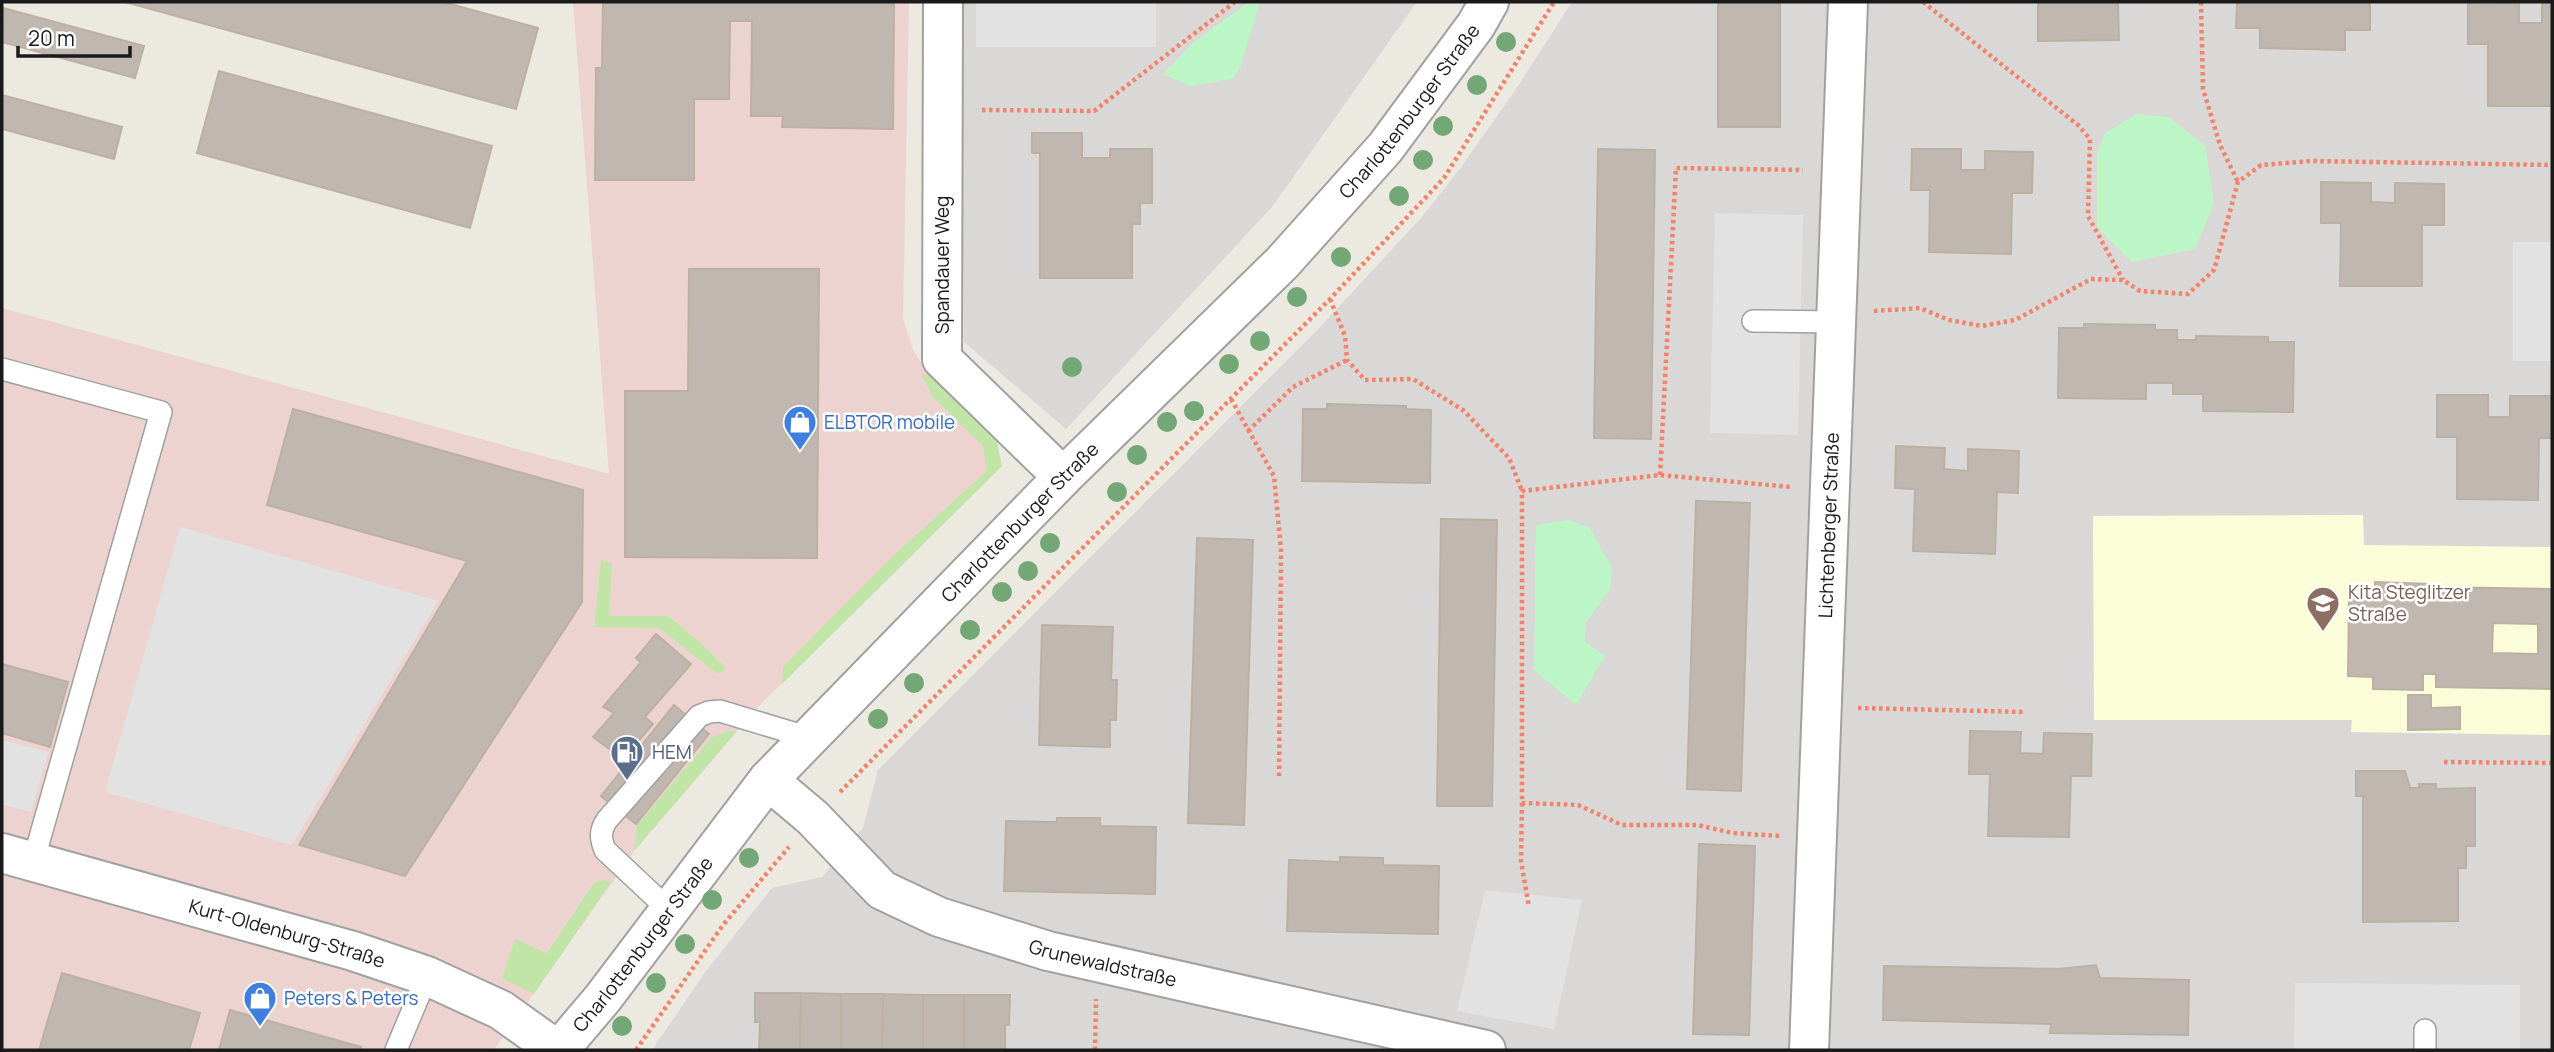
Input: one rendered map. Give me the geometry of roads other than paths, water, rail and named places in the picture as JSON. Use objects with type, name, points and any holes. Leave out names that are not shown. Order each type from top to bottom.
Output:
[{"type":"street","name":"Spandauer Weg","points":[[943,2],[942,359],[1063,477]]},
{"type":"street","name":"Charlottenburger Straße","points":[[558,1050],[603,998],[768,780],[1063,477],[1282,263],[1385,148],[1476,25],[1489,2]]},
{"type":"street","name":"Lichtenberger Straße","points":[[1809,1050],[1849,2]]},
{"type":"street","name":"Grunewaldstraße","points":[[768,780],[814,818],[882,890],[939,917],[1048,951],[1486,1050]]},
{"type":"street","name":"Kurt-Oldenburg-Straße","points":[[18,857],[353,951],[427,976],[501,1010],[558,1050]]},
{"type":"lane","points":[[1753,321],[1836,322]]},
{"type":"lane","points":[[2,369],[161,412],[18,857]]},
{"type":"lane","points":[[669,911],[605,850],[601,841],[601,829],[607,820],[698,716],[709,712],[731,713],[810,738]]},
{"type":"lane","points":[[396,1050],[427,976]]},
{"type":"place","name":"ELBTOR mobile","points":[[800,452]]},
{"type":"place","name":"Kita Steglitzer Straße","points":[[2323,633]]},
{"type":"place","name":"HEM","points":[[627,782]]},
{"type":"place","name":"Peters & Peters","points":[[260,1028]]}]
